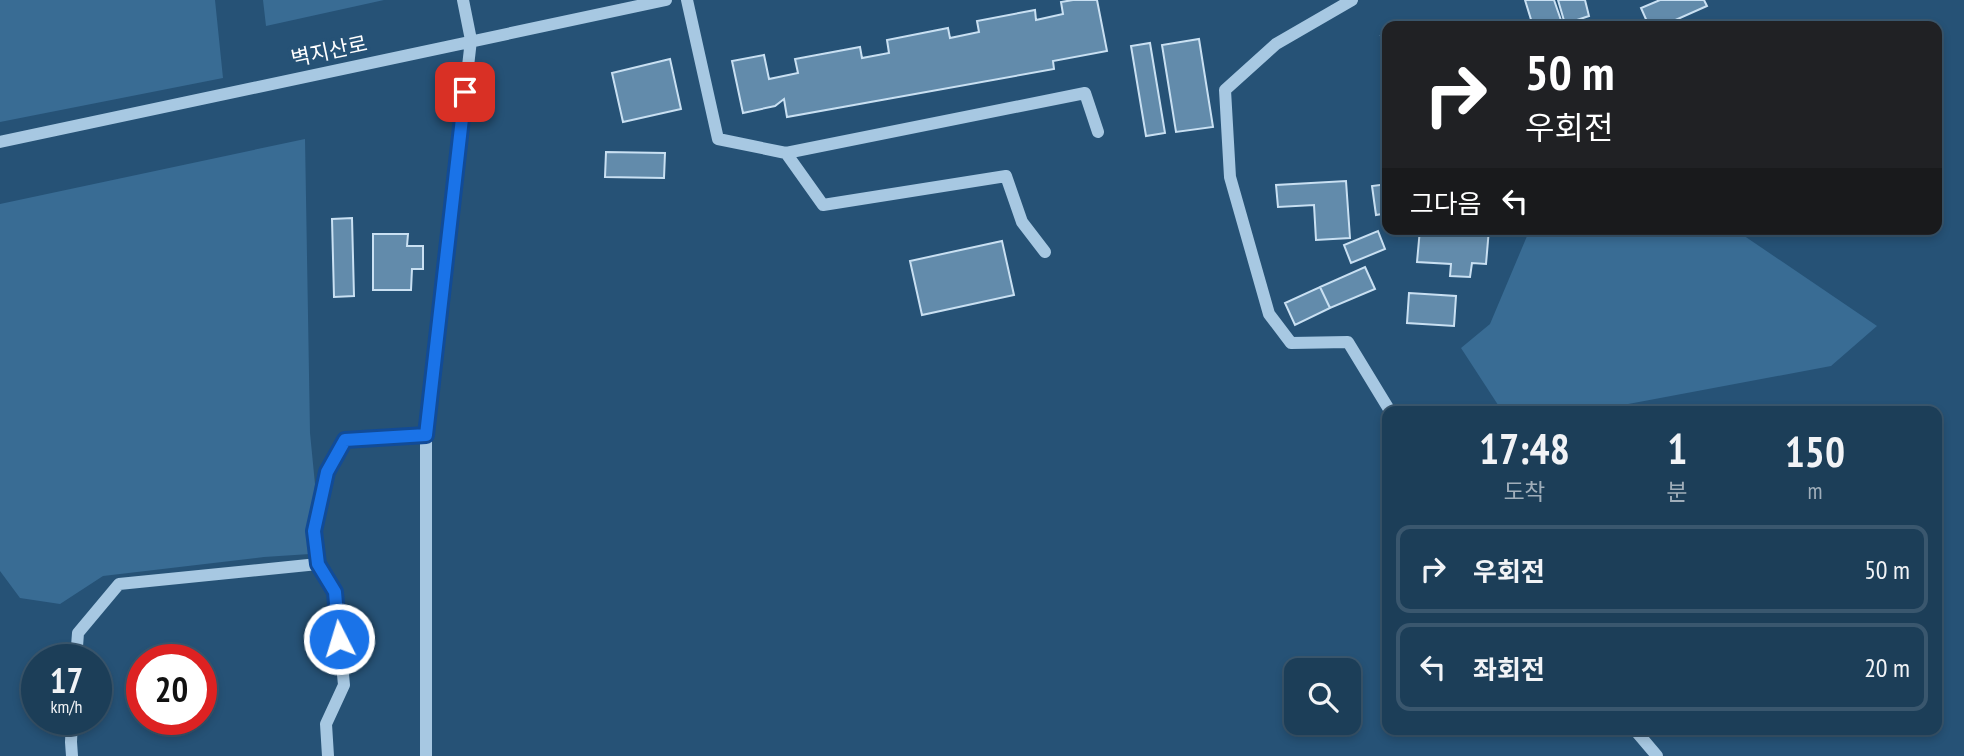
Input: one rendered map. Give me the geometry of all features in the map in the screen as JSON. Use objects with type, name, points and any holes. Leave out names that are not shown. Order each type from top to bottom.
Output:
[{"type":"street","points":[[426,756],[426,435],[471,40],[463,0]]},
{"type":"street","name":"벽지산로","points":[[0,142],[666,0]]},
{"type":"street","points":[[687,0],[718,139],[786,153],[1085,93],[1098,132]]},
{"type":"street","points":[[1352,0],[1276,44],[1225,90],[1230,177],[1269,314],[1291,343],[1348,342],[1387,406]]},
{"type":"street","points":[[786,153],[823,205],[1006,176],[1022,222],[1045,252]]},
{"type":"street","points":[[328,756],[326,724],[344,685],[335,592],[318,564],[314,531],[327,472],[345,440],[426,435]]},
{"type":"street","points":[[77,644],[78,633],[119,584],[318,564]]},
{"type":"street","points":[[71,735],[72,756]]},
{"type":"street","points":[[1639,735],[1657,756]]},
{"type":"shaded area","points":[[0,0],[215,0],[223,78],[0,122]]},
{"type":"shaded area","points":[[263,0],[384,0],[266,26]]},
{"type":"shaded area","points":[[305,139],[310,433],[315,484],[310,554],[103,576],[60,604],[20,598],[0,571],[0,204]]},
{"type":"shaded area","points":[[1527,235],[1743,235],[1877,326],[1831,366],[1618,406],[1499,406],[1461,348],[1490,324]]},
{"type":"building","points":[[1097,0],[1107,51],[1053,61],[1054,69],[787,117],[784,99],[775,106],[743,113],[732,61],[764,55],[769,79],[798,73],[795,59],[860,47],[862,58],[889,53],[887,40],[948,28],[950,38],[979,32],[977,21],[1035,10],[1036,20],[1063,14],[1061,2]]},
{"type":"building","points":[[1525,0],[1554,0],[1561,21],[1531,21]]},
{"type":"building","points":[[1558,0],[1585,0],[1589,16],[1564,21]]},
{"type":"building","points":[[1660,0],[1704,0],[1707,6],[1673,21],[1647,21],[1641,8]]},
{"type":"building","points":[[1199,39],[1213,127],[1176,132],[1162,45]]},
{"type":"building","points":[[1150,43],[1165,133],[1146,136],[1131,46]]},
{"type":"building","points":[[670,59],[681,109],[623,122],[612,73]]},
{"type":"building","points":[[606,152],[665,153],[664,178],[605,177]]},
{"type":"building","points":[[1346,181],[1350,238],[1316,240],[1314,205],[1278,207],[1276,185]]},
{"type":"building","points":[[1382,185],[1382,214],[1376,215],[1372,186]]},
{"type":"building","points":[[352,218],[354,296],[334,297],[332,219]]},
{"type":"building","points":[[1378,231],[1385,249],[1351,263],[1344,245]]},
{"type":"building","points":[[373,234],[408,234],[407,246],[423,246],[423,269],[412,269],[411,290],[373,290]]},
{"type":"building","points":[[1419,235],[1488,235],[1486,264],[1472,263],[1470,277],[1450,276],[1451,264],[1417,262]]},
{"type":"building","points":[[1002,241],[1014,295],[922,315],[910,261]]},
{"type":"building","points":[[1365,267],[1375,289],[1330,308],[1320,287]]},
{"type":"building","points":[[1320,287],[1330,308],[1295,325],[1285,303]]},
{"type":"building","points":[[1409,293],[1456,296],[1454,326],[1407,323]]},
{"type":"route","points":[[339,639],[335,592],[318,564],[314,531],[327,472],[345,440],[426,435],[465,92]]}]
